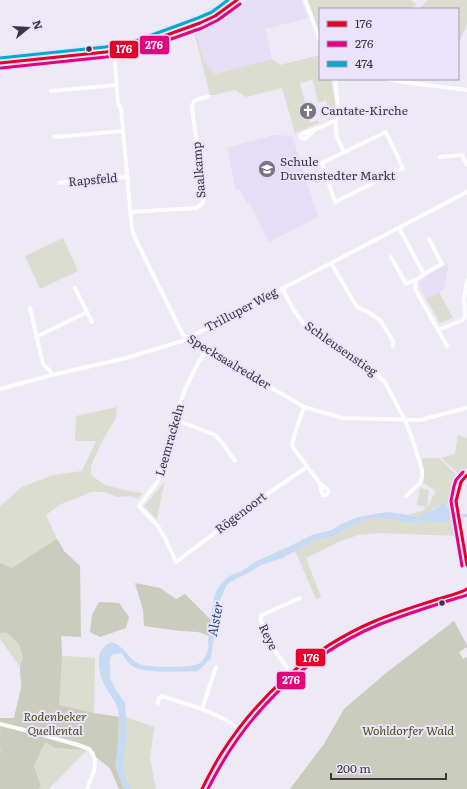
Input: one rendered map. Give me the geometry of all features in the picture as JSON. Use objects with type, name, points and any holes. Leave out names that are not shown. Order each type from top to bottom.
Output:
[{"type":"main road","points":[[0,63],[131,48],[200,23],[215,16],[237,0]]},
{"type":"street","points":[[305,0],[319,37]]},
{"type":"street","name":"Specksaalredder","points":[[114,51],[118,103],[121,109],[132,229],[183,335],[304,407],[343,418],[420,420],[467,408]]},
{"type":"street","points":[[315,129],[335,120],[339,116],[335,80]]},
{"type":"street","points":[[393,80],[467,90]]},
{"type":"street","points":[[50,91],[117,85]]},
{"type":"street","name":"Saalkamp","points":[[130,212],[196,208],[201,206],[204,202],[192,108],[194,102],[198,99],[208,97]]},
{"type":"street","points":[[335,120],[337,137],[344,152]]},
{"type":"street","points":[[54,137],[123,131]]},
{"type":"street","points":[[386,132],[403,168],[335,202],[322,163],[344,152],[386,132]]},
{"type":"street","points":[[440,157],[462,155],[467,165]]},
{"type":"street","name":"Rapsfeld","points":[[59,183],[127,177]]},
{"type":"street","name":"Trilluper Weg","points":[[0,389],[126,358],[182,341],[467,192]]},
{"type":"street","points":[[399,228],[424,274]]},
{"type":"street","points":[[391,257],[406,284],[416,280],[442,264],[429,239]]},
{"type":"street","points":[[331,264],[357,307],[380,320],[393,341],[393,346]]},
{"type":"street","points":[[416,280],[415,289],[447,346]]},
{"type":"street","points":[[438,330],[462,320],[465,316],[464,299],[467,280]]},
{"type":"street","points":[[75,288],[92,322]]},
{"type":"street","name":"Schleusenstieg","points":[[282,288],[293,310],[304,324],[374,370],[386,384],[405,420],[423,474],[420,483],[406,496]]},
{"type":"street","points":[[30,308],[43,364],[52,375]]},
{"type":"street","points":[[36,337],[87,312]]},
{"type":"street","name":"Leemrackeln","points":[[176,562],[158,526],[139,506],[158,481],[174,419],[186,387],[198,362],[207,350]]},
{"type":"street","points":[[304,407],[292,446],[321,485]]},
{"type":"street","points":[[174,419],[215,435],[235,462]]},
{"type":"street","name":"Rögenoort","points":[[176,562],[261,498],[307,467]]},
{"type":"street","points":[[467,475],[458,488],[456,501],[467,565]]},
{"type":"street","points":[[202,789],[214,764],[238,728],[265,697],[290,673],[323,649],[358,629],[396,613],[467,588]]},
{"type":"street","name":"Reye","points":[[290,673],[272,647],[260,618],[262,615],[300,598]]},
{"type":"street","points":[[202,709],[216,667]]},
{"type":"street","points":[[158,702],[159,698],[162,696],[202,709],[218,716],[238,728]]},
{"type":"street","points":[[1,725],[32,732],[89,749],[93,754],[95,761],[94,771],[87,789]]},
{"type":"shaded area","points":[[247,0],[301,0],[308,18],[265,29],[272,59],[215,74],[204,62],[196,31],[215,22]]},
{"type":"shaded area","name":"Schule Duvenstedter Markt","points":[[274,135],[292,136],[318,217],[269,242],[250,204],[247,204],[240,190],[236,190],[227,148]]},
{"type":"shaded area","points":[[449,263],[444,289],[426,299],[418,282],[427,275]]},
{"type":"green space","points":[[308,0],[411,0],[417,5],[410,8],[319,8],[319,33]]},
{"type":"green space","points":[[428,0],[467,0],[467,24],[459,43],[459,8],[420,8]]},
{"type":"green space","points":[[194,31],[196,31],[204,62],[215,74],[272,59],[280,65],[319,55],[319,80],[331,80],[337,115],[331,118],[326,100],[318,103],[313,80],[311,79],[300,83],[310,123],[318,120],[319,123],[295,133],[282,88],[246,97],[235,90],[210,95]]},
{"type":"green space","points":[[63,238],[78,271],[40,289],[25,256]]},
{"type":"green space","points":[[439,292],[453,318],[440,323],[426,299]]},
{"type":"green space","name":"Rodenbeker Quellental","points":[[117,407],[116,418],[102,441],[91,466],[91,475],[105,485],[142,493],[138,499],[131,496],[117,497],[105,492],[91,492],[61,504],[46,515],[64,551],[61,636],[62,656],[95,658],[94,713],[126,717],[154,727],[150,759],[156,789],[119,789],[110,768],[87,750],[49,789],[0,789],[21,689],[20,667],[0,639],[0,506],[22,487],[53,475],[82,471],[96,441],[75,441],[76,416]]},
{"type":"green space","points":[[458,435],[467,438],[467,468],[459,474],[441,458],[455,454]]},
{"type":"green space","points":[[422,458],[439,458],[456,474],[451,485],[453,485],[452,502],[454,514],[452,514],[447,505],[439,505],[420,517],[409,514],[423,511],[426,507],[417,505],[420,488],[429,490],[427,507],[436,491],[423,483],[424,474]]},
{"type":"green space","points":[[164,483],[157,520],[144,506]]},
{"type":"green space","points":[[372,518],[391,519],[408,523],[424,521],[439,523],[449,518],[454,518],[457,536],[381,533],[358,535],[341,541],[306,558],[321,597],[316,599],[295,551],[316,540],[334,536],[348,528]]},
{"type":"green space","name":"Rodenbeker Quellental","points":[[57,539],[64,551],[80,566],[81,637],[61,636],[62,656],[59,705],[119,717],[117,756],[115,763],[124,789],[119,789],[110,768],[87,750],[56,748],[45,742],[34,766],[41,787],[38,789],[0,789],[0,718],[14,718],[22,684],[20,667],[23,657],[19,644],[6,632],[0,633],[0,563],[12,568]]},
{"type":"green space","points":[[135,583],[160,588],[176,599],[185,594],[211,620],[209,636],[198,632],[144,626],[143,610]]},
{"type":"green space","points":[[99,602],[119,603],[129,617],[126,628],[100,637],[90,632],[92,615]]},
{"type":"green space","name":"Wohldorfer Wald","points":[[454,621],[467,645],[467,647],[459,652],[463,659],[467,657],[467,789],[290,789],[324,744],[344,709],[386,673]]},
{"type":"water","name":"Alster","points":[[442,504],[447,506],[452,514],[467,514],[467,517],[449,518],[447,521],[439,523],[424,521],[408,523],[391,519],[372,518],[334,536],[316,540],[282,558],[261,565],[230,582],[226,586],[218,605],[211,658],[198,671],[171,672],[139,669],[132,666],[122,653],[113,654],[110,658],[110,678],[114,687],[125,703],[127,737],[122,766],[124,775],[131,789],[124,789],[116,764],[119,726],[118,710],[100,675],[99,669],[100,653],[107,644],[115,643],[119,645],[134,661],[142,665],[180,667],[200,663],[206,656],[208,650],[215,594],[220,585],[229,576],[240,572],[257,561],[312,535],[332,530],[339,525],[356,518],[389,512],[420,517]]},
{"type":"waterway","points":[[1,734],[2,727]]},
{"type":"waterway","points":[[0,749],[1,753]]},
{"type":"transit line","name":"474","points":[[0,58],[130,43],[212,12],[228,0]]},
{"type":"transit line","name":"176","points":[[0,63],[131,48],[200,23],[215,16],[237,0]]},
{"type":"transit line","name":"276","points":[[1,68],[132,53],[202,28],[218,20],[240,4]]},
{"type":"transit line","name":"276","points":[[462,566],[451,501],[456,480],[463,472]]},
{"type":"transit line","name":"176","points":[[467,475],[461,482],[456,501],[467,565]]},
{"type":"transit line","name":"176","points":[[202,789],[221,754],[252,713],[288,676],[308,660],[329,645],[375,621],[406,609],[457,594],[467,589]]},
{"type":"transit line","name":"276","points":[[208,789],[239,737],[258,713],[300,672],[324,654],[350,638],[378,625],[467,595]]},
{"type":"place","name":"Cantate-Kirche","points":[[308,111]]},
{"type":"place","name":"Schule Duvenstedter Markt","points":[[267,169]]}]
